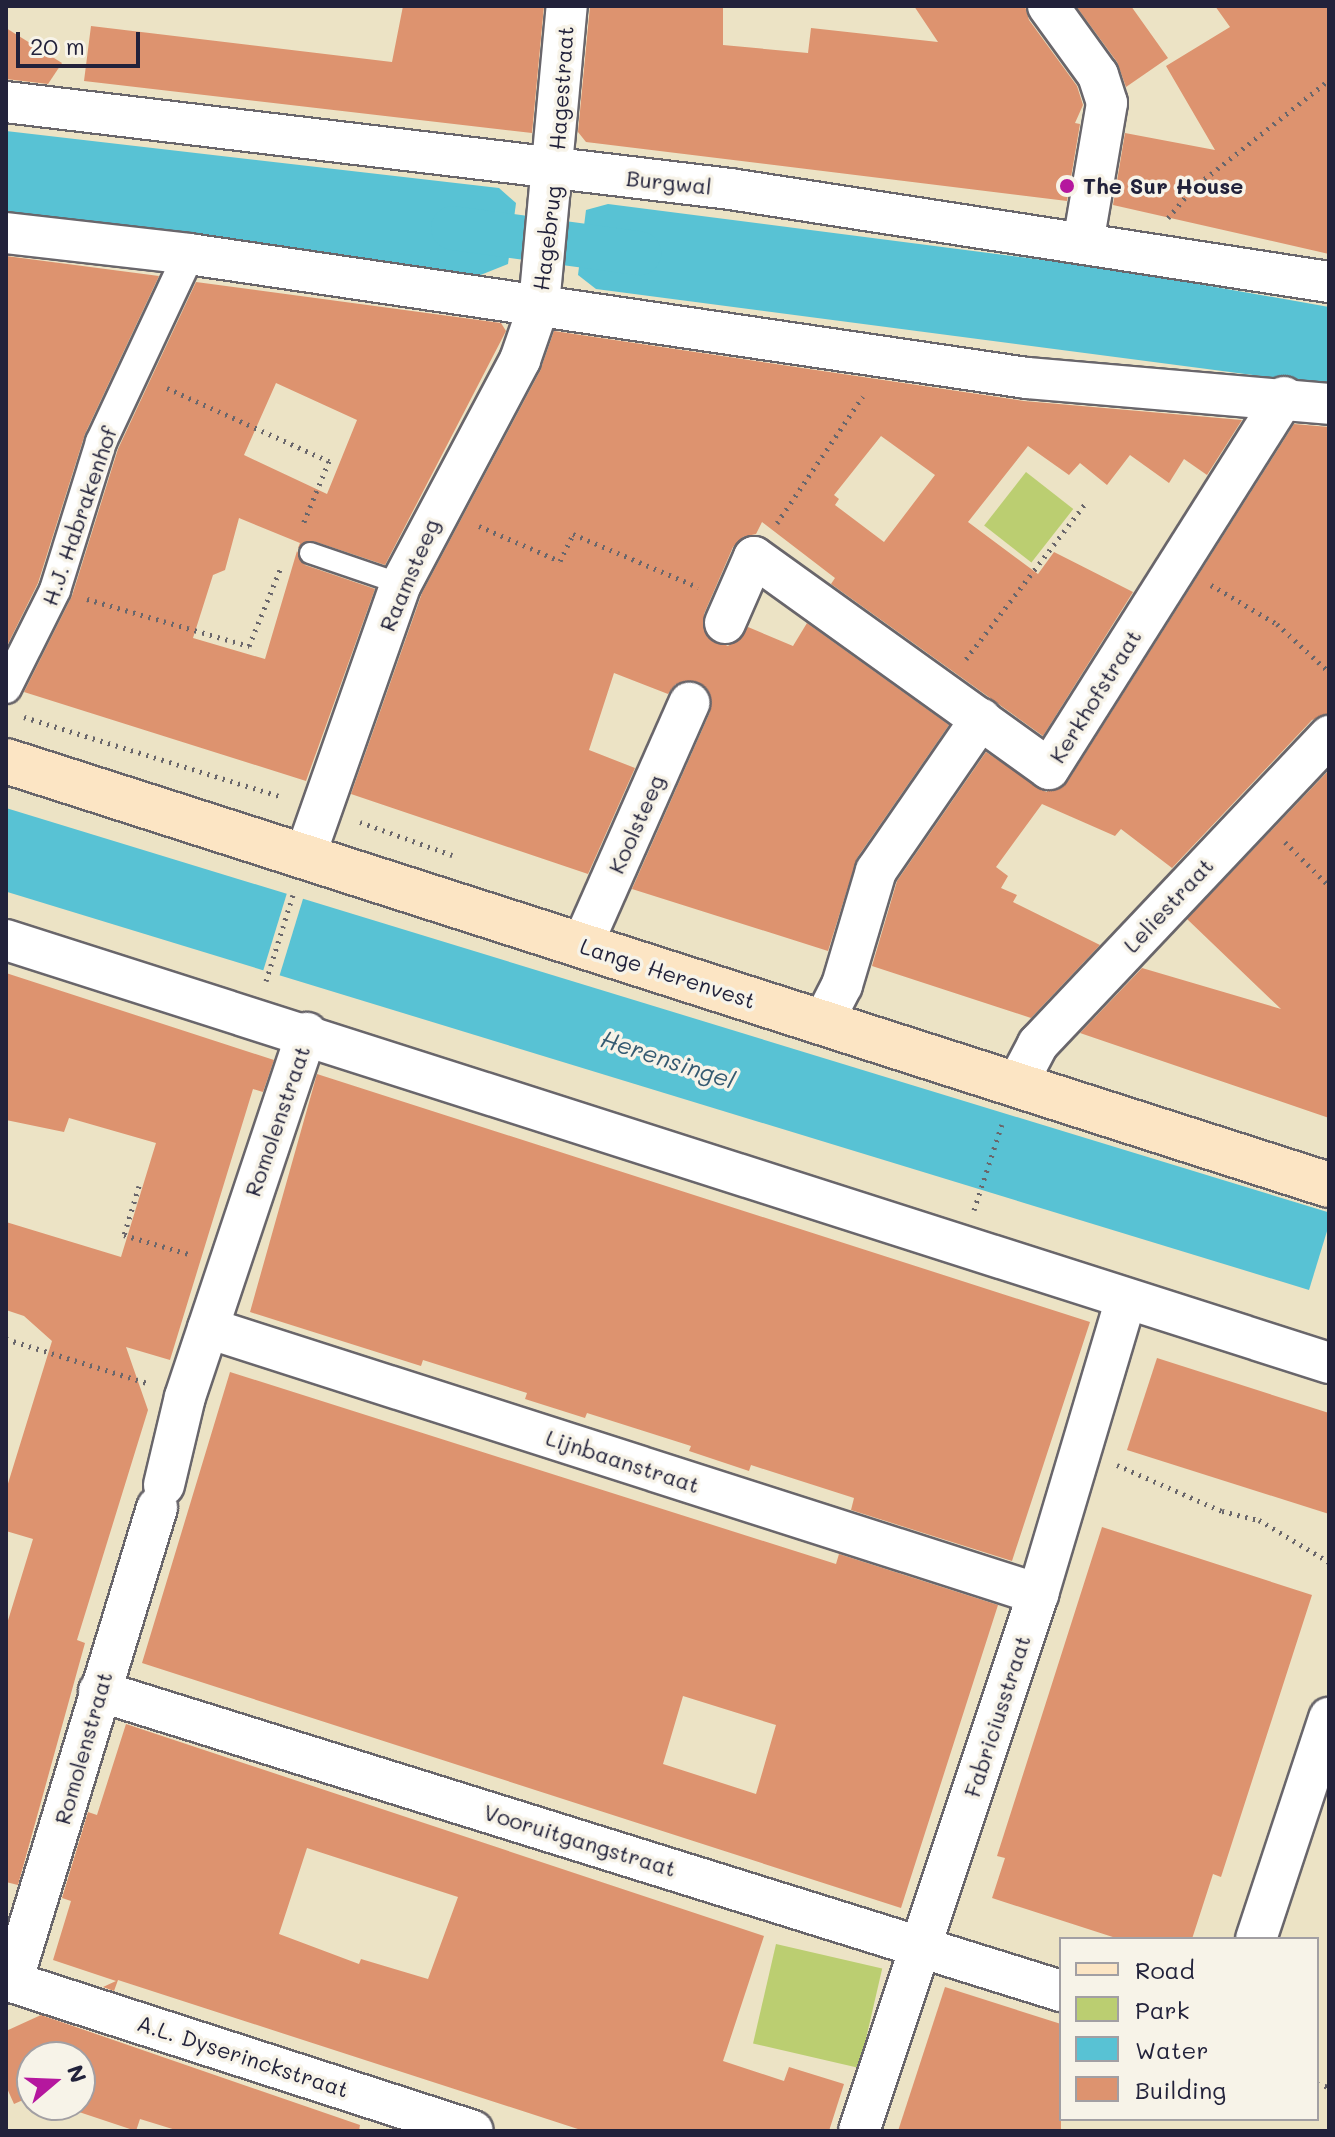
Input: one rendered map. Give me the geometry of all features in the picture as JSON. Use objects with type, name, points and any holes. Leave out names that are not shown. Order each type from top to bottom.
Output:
[{"type":"main road","name":"Lange Herenvest","points":[[6,761],[300,874],[582,945],[822,1024],[1010,1102],[1329,1185]]},
{"type":"street","name":"Hagestraat","points":[[555,171],[567,6]]},
{"type":"street","points":[[1048,6],[1098,75],[1107,103],[1083,243]]},
{"type":"street","name":"Burgwal","points":[[6,102],[555,171],[730,189],[1329,282]]},
{"type":"street","name":"Hagebrug","points":[[539,305],[555,171]]},
{"type":"street","points":[[6,233],[189,254],[1027,378],[1284,397],[1329,404]]},
{"type":"street","name":"H.J. Habrakenhof","points":[[6,688],[55,590],[101,442],[189,254]]},
{"type":"street","name":"Raamsteeg","points":[[300,874],[401,584],[438,507],[520,360],[539,305]]},
{"type":"street","name":"Kerkhofstraat","points":[[754,557],[1049,769],[1284,397]]},
{"type":"street","points":[[730,613],[754,557]]},
{"type":"street","name":"Koolsteeg","points":[[582,945],[689,703]]},
{"type":"street","points":[[822,1024],[842,985],[876,871],[981,719]]},
{"type":"street","name":"Leliestraat","points":[[1010,1102],[1038,1044],[1329,736]]},
{"type":"street","points":[[6,940],[307,1033],[1329,1363]]},
{"type":"street","name":"Romolenstraat","points":[[9,1983],[161,1496],[185,1397],[307,1033]]},
{"type":"street","name":"Fabriciusstraat","points":[[859,2131],[1038,1594],[1126,1299]]},
{"type":"street","name":"Lijnbaanstraat","points":[[208,1328],[1038,1594]]},
{"type":"street","name":"Vooruitgangstraat","points":[[99,1691],[921,1944],[1059,1990]]},
{"type":"street","points":[[1257,1937],[1329,1718]]},
{"type":"street","name":"A.L. Dyserinckstraat","points":[[9,1983],[473,2131]]},
{"type":"lane","points":[[310,553],[401,584]]},
{"type":"path","points":[[1159,254],[1169,215],[1192,189],[1329,80]]},
{"type":"path","points":[[754,557],[889,357]]},
{"type":"path","points":[[55,590],[249,646],[284,560],[310,553],[301,530],[329,461],[133,373]]},
{"type":"path","points":[[942,691],[1085,504]]},
{"type":"path","points":[[438,507],[560,561],[573,534],[730,613]]},
{"type":"path","points":[[1178,565],[1277,624],[1329,672]]},
{"type":"path","points":[[1256,813],[1329,886]]},
{"type":"path","points":[[267,978],[300,874]]},
{"type":"path","points":[[978,1200],[1010,1102]]},
{"type":"path","points":[[139,1186],[124,1235],[228,1266]]},
{"type":"path","points":[[6,1339],[185,1397]]},
{"type":"path","points":[[1080,1451],[1222,1511],[1259,1520],[1329,1562]]},
{"type":"green space","points":[[1026,472],[1073,509],[1031,563],[984,526]]},
{"type":"green space","points":[[776,1944],[882,1969],[859,2068],[753,2043]]},
{"type":"water","points":[[6,131],[499,188],[516,203],[508,264],[473,278],[6,215]]},
{"type":"water","points":[[608,204],[1113,269],[1329,307],[1329,385],[596,289],[578,275],[586,210]]},
{"type":"water","name":"Herensingel","points":[[6,808],[1329,1212],[1329,1225],[1309,1290],[6,892]]},
{"type":"pier","points":[[287,893],[303,898],[279,977],[263,972]]},
{"type":"building","points":[[403,6],[544,6],[532,133],[84,81],[91,26],[392,62]]},
{"type":"building","points":[[590,6],[723,6],[723,45],[808,53],[811,28],[938,42],[914,6],[1025,6],[1029,20],[1077,86],[1083,105],[1075,123],[1080,124],[1067,201],[586,142],[578,132]]},
{"type":"building","points":[[1076,6],[1131,6],[1168,58],[1126,87],[1117,62]]},
{"type":"building","points":[[1215,6],[1329,6],[1329,254],[1113,205],[1125,133],[1215,150],[1166,66],[1230,27]]},
{"type":"building","points":[[6,28],[62,63],[48,84],[6,79]]},
{"type":"building","points":[[6,256],[159,276],[85,434],[38,583],[6,648]]},
{"type":"building","points":[[196,282],[501,323],[506,331],[385,565],[313,541],[298,548],[300,543],[239,518],[225,570],[213,575],[193,638],[265,659],[297,551],[305,565],[375,589],[306,781],[24,692],[72,596],[118,449]],"holes":[[[276,383],[357,420],[327,494],[244,455]]]},
{"type":"building","points":[[554,331],[1024,401],[1242,420],[1207,475],[1184,459],[1169,483],[1130,455],[1107,485],[1080,463],[1069,475],[1028,446],[968,522],[1038,574],[1054,552],[1133,592],[1043,736],[831,584],[835,578],[762,522],[756,534],[743,537],[733,547],[704,614],[707,637],[728,646],[748,627],[793,646],[807,623],[949,725],[857,858],[828,951],[632,889],[710,712],[708,690],[698,682],[676,684],[668,694],[614,673],[589,750],[635,768],[588,874],[351,794],[422,593],[540,371]],"holes":[[[881,436],[935,475],[884,542],[835,505],[839,499],[834,495]]]},
{"type":"building","points":[[1294,424],[1329,427],[1329,714],[1312,720],[1172,868],[1121,829],[1115,836],[1042,804],[996,867],[1008,876],[1001,888],[1017,895],[1013,902],[1100,945],[1031,1018],[872,966],[897,881],[986,752],[1046,792],[1068,781]]},
{"type":"building","points":[[1329,770],[1329,1118],[1080,1033],[1142,968],[1281,1009],[1187,919]]},
{"type":"building","points":[[6,973],[274,1060],[263,1092],[253,1089],[170,1360],[126,1347],[148,1410],[77,1640],[85,1643],[18,1885],[6,1882],[6,1627],[33,1539],[6,1531],[6,1490],[52,1341],[24,1316],[6,1310],[6,1222],[121,1257],[156,1143],[69,1118],[64,1132],[6,1120]]},
{"type":"building","points":[[317,1074],[1090,1322],[1012,1561],[851,1510],[854,1498],[751,1465],[749,1471],[689,1451],[691,1446],[587,1413],[585,1418],[525,1399],[527,1393],[423,1360],[421,1366],[250,1312]]},
{"type":"building","points":[[1157,1358],[1329,1413],[1329,1514],[1127,1450]]},
{"type":"building","points":[[230,1372],[836,1564],[839,1554],[998,1605],[901,1908],[142,1663]],"holes":[[[683,1696],[776,1725],[756,1794],[663,1764]]]},
{"type":"building","points":[[1102,1527],[1312,1595],[1221,1877],[1213,1874],[1193,1937],[1113,1937],[992,1898],[1005,1858],[997,1856]]},
{"type":"building","points":[[126,1724],[764,1936],[723,2061],[784,2081],[789,2067],[844,2084],[829,2131],[584,2131],[118,1980],[114,1991],[103,1987],[116,1981],[53,1960],[71,1901],[62,1898],[88,1812],[97,1815]],"holes":[[[307,1848],[458,1897],[428,1979],[361,1959],[359,1964],[279,1934]]]},
{"type":"building","points":[[945,1987],[1059,2023],[1061,2131],[898,2131]]},
{"type":"building","points":[[41,2015],[360,2125],[359,2131],[179,2131],[140,2119],[136,2131],[96,2118],[96,2041],[16,2041],[14,2104],[6,2086],[6,2031]]},
{"type":"waterway","points":[[453,228],[639,253]]},
{"type":"place","name":"The Sur House","points":[[1067,186]]}]
